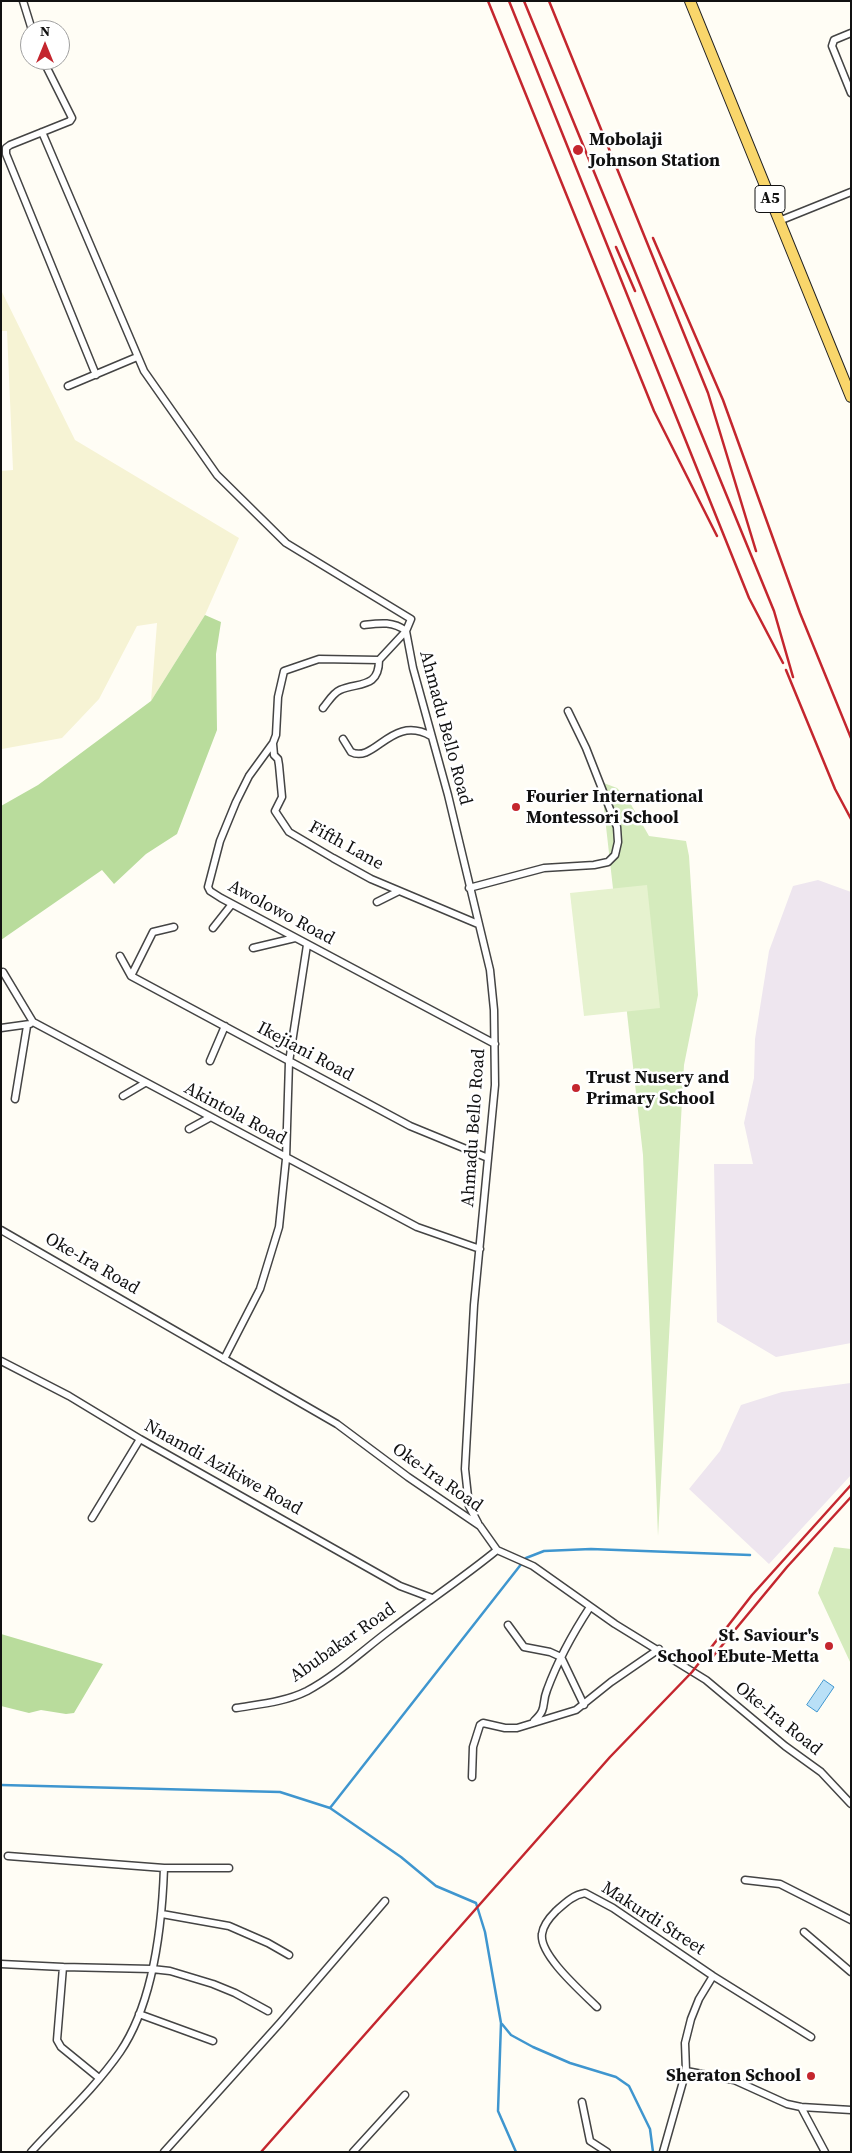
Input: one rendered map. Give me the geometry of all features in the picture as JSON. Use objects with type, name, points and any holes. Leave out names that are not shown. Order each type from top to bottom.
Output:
[{"type":"main road","name":"A5","points":[[690,1],[851,397]]},
{"type":"street","points":[[24,1],[29,20]]},
{"type":"street","points":[[851,33],[832,42],[832,50],[851,93]]},
{"type":"street","points":[[48,70],[72,118],[70,121],[10,144],[6,148],[6,154],[96,375]]},
{"type":"street","points":[[42,132],[137,357],[153,386],[217,475],[279,537],[294,549],[411,619],[406,631],[378,660],[378,670],[372,680],[340,690],[323,708]]},
{"type":"street","points":[[779,221],[851,192]]},
{"type":"street","points":[[68,386],[137,357]]},
{"type":"street","name":"Ahmadu Bello Road","points":[[364,625],[390,624],[406,631],[490,970],[495,1085],[474,1305],[466,1469],[469,1506],[480,1526]]},
{"type":"street","name":"Awolowo Road","points":[[378,660],[318,659],[284,671],[278,697],[276,735],[273,743],[249,776],[236,802],[220,841],[208,882],[210,891],[307,945],[494,1044]]},
{"type":"street","points":[[469,888],[544,868],[608,862],[615,855],[618,842],[617,827],[586,748],[568,711]]},
{"type":"street","points":[[343,739],[351,752],[361,754],[403,730],[423,731],[431,736]]},
{"type":"street","name":"Fifth Lane","points":[[273,743],[274,755],[278,759],[282,797],[275,811],[289,832],[332,858],[399,891],[478,924]]},
{"type":"street","points":[[378,902],[399,891]]},
{"type":"street","points":[[213,928],[232,904]]},
{"type":"street","points":[[131,976],[153,932],[174,927]]},
{"type":"street","points":[[253,948],[295,938]]},
{"type":"street","points":[[224,1359],[260,1288],[279,1227],[286,1159],[289,1062],[307,945]]},
{"type":"street","points":[[120,956],[131,976]]},
{"type":"street","points":[[3,972],[30,1024],[15,1099]]},
{"type":"street","name":"Ikejiani Road","points":[[131,976],[410,1126],[488,1158]]},
{"type":"street","points":[[1,1028],[30,1024]]},
{"type":"street","name":"Akintola Road","points":[[30,1024],[417,1227],[480,1249]]},
{"type":"street","points":[[210,1061],[225,1026]]},
{"type":"street","points":[[123,1096],[145,1083]]},
{"type":"street","points":[[189,1129],[209,1118]]},
{"type":"street","name":"Oke-Ira Road","points":[[1,1230],[337,1424],[408,1477],[480,1526],[497,1550],[533,1566],[616,1624],[706,1680],[785,1746],[821,1772],[851,1804]]},
{"type":"street","name":"Nnamdi Azikiwe Road","points":[[1,1360],[69,1396],[140,1439],[400,1586],[432,1598]]},
{"type":"street","points":[[92,1518],[140,1439]]},
{"type":"street","points":[[432,1598],[468,1574],[497,1550]]},
{"type":"street","name":"Abubakar Road","points":[[236,1708],[283,1700],[307,1691],[350,1661],[432,1598]]},
{"type":"street","points":[[533,1722],[543,1712],[546,1692],[561,1658],[590,1606]]},
{"type":"street","points":[[508,1625],[524,1647],[550,1652],[561,1658],[584,1705]]},
{"type":"street","points":[[472,1777],[474,1747],[480,1725],[483,1723],[504,1728],[517,1728],[533,1722],[562,1716],[584,1705],[611,1682],[659,1650]]},
{"type":"street","points":[[8,1856],[164,1868],[229,1868]]},
{"type":"street","points":[[31,2152],[99,2078],[120,2052],[139,2014],[152,1969],[162,1914],[164,1868]]},
{"type":"street","points":[[745,1880],[780,1884],[851,1920]]},
{"type":"street","name":"Makurdi Street","points":[[597,2007],[555,1962],[545,1948],[541,1936],[544,1926],[553,1914],[577,1894],[585,1893],[600,1900],[713,1976],[811,2036]]},
{"type":"street","points":[[164,2152],[385,1901]]},
{"type":"street","points":[[162,1914],[228,1926],[268,1943],[289,1955]]},
{"type":"street","points":[[804,1932],[851,1972]]},
{"type":"street","points":[[1,1964],[170,1971],[213,1984],[235,1993],[268,2011]]},
{"type":"street","points":[[63,1967],[58,2040],[61,2047],[99,2078]]},
{"type":"street","points":[[663,2152],[686,2071],[685,2043],[691,2020],[699,1999],[713,1976]]},
{"type":"street","points":[[139,2014],[213,2041]]},
{"type":"street","points":[[686,2071],[734,2080],[787,2104],[801,2107],[851,2110]]},
{"type":"street","points":[[353,2152],[405,2095]]},
{"type":"street","points":[[582,2102],[590,2141],[607,2152]]},
{"type":"street","points":[[801,2107],[825,2152]]},
{"type":"shaded area","points":[[1,290],[75,440],[239,538],[205,615],[151,701],[157,623],[137,626],[99,699],[62,738],[2,749],[1,471],[13,470],[7,331],[1,331]]},
{"type":"shaded area","points":[[818,880],[851,892],[851,1343],[776,1357],[717,1322],[714,1164],[753,1164],[744,1123],[754,1078],[755,1039],[769,951],[793,886]]},
{"type":"shaded area","points":[[851,1383],[851,1475],[769,1564],[689,1489],[720,1451],[741,1405],[782,1392]]},
{"type":"green space","points":[[205,615],[221,622],[216,654],[217,730],[177,834],[146,854],[114,884],[102,870],[1,940],[1,806],[38,785],[151,701]]},
{"type":"green space","points":[[601,782],[617,788],[629,801],[649,836],[686,841],[689,856],[698,995],[684,1065],[658,1536],[643,1155]]},
{"type":"green space","points":[[647,885],[660,1008],[584,1016],[570,893]]},
{"type":"green space","points":[[834,1547],[851,1549],[851,1664],[818,1593]]},
{"type":"green space","points":[[1,1634],[103,1664],[74,1713],[66,1714],[41,1710],[29,1713],[1,1706]]},
{"type":"water","points":[[824,1680],[834,1687],[817,1712],[807,1705]]},
{"type":"waterway","points":[[330,1808],[526,1558],[544,1551],[591,1549],[750,1555]]},
{"type":"waterway","points":[[1,1785],[280,1792],[330,1808],[401,1857],[436,1886],[476,1903],[485,1932],[501,2023],[498,2111],[516,2152]]},
{"type":"waterway","points":[[502,2024],[511,2035],[533,2047],[570,2063],[616,2077],[629,2086],[650,2129],[653,2152]]},
{"type":"railway","points":[[488,1],[654,411],[717,536]]},
{"type":"railway","points":[[509,1],[749,598],[783,663]]},
{"type":"railway","points":[[524,1],[774,611],[793,677]]},
{"type":"railway","points":[[549,1],[708,393],[756,551]]},
{"type":"railway","points":[[653,238],[723,400],[800,613],[851,738]]},
{"type":"railway","points":[[616,247],[635,291]]},
{"type":"railway","points":[[786,670],[835,789],[851,819]]},
{"type":"railway","points":[[261,2152],[610,1757],[692,1672],[752,1595],[851,1485]]},
{"type":"railway","points":[[710,1660],[787,1567],[851,1497]]},
{"type":"place","name":"Mobolaji Johnson Station","points":[[578,150]]},
{"type":"place","name":"Fourier International Montessori School","points":[[516,807]]},
{"type":"place","name":"Trust Nusery and Primary School","points":[[576,1088]]},
{"type":"place","name":"St. Saviour's School Ebute-Metta","points":[[829,1646]]},
{"type":"place","name":"Sheraton School","points":[[811,2076]]}]
